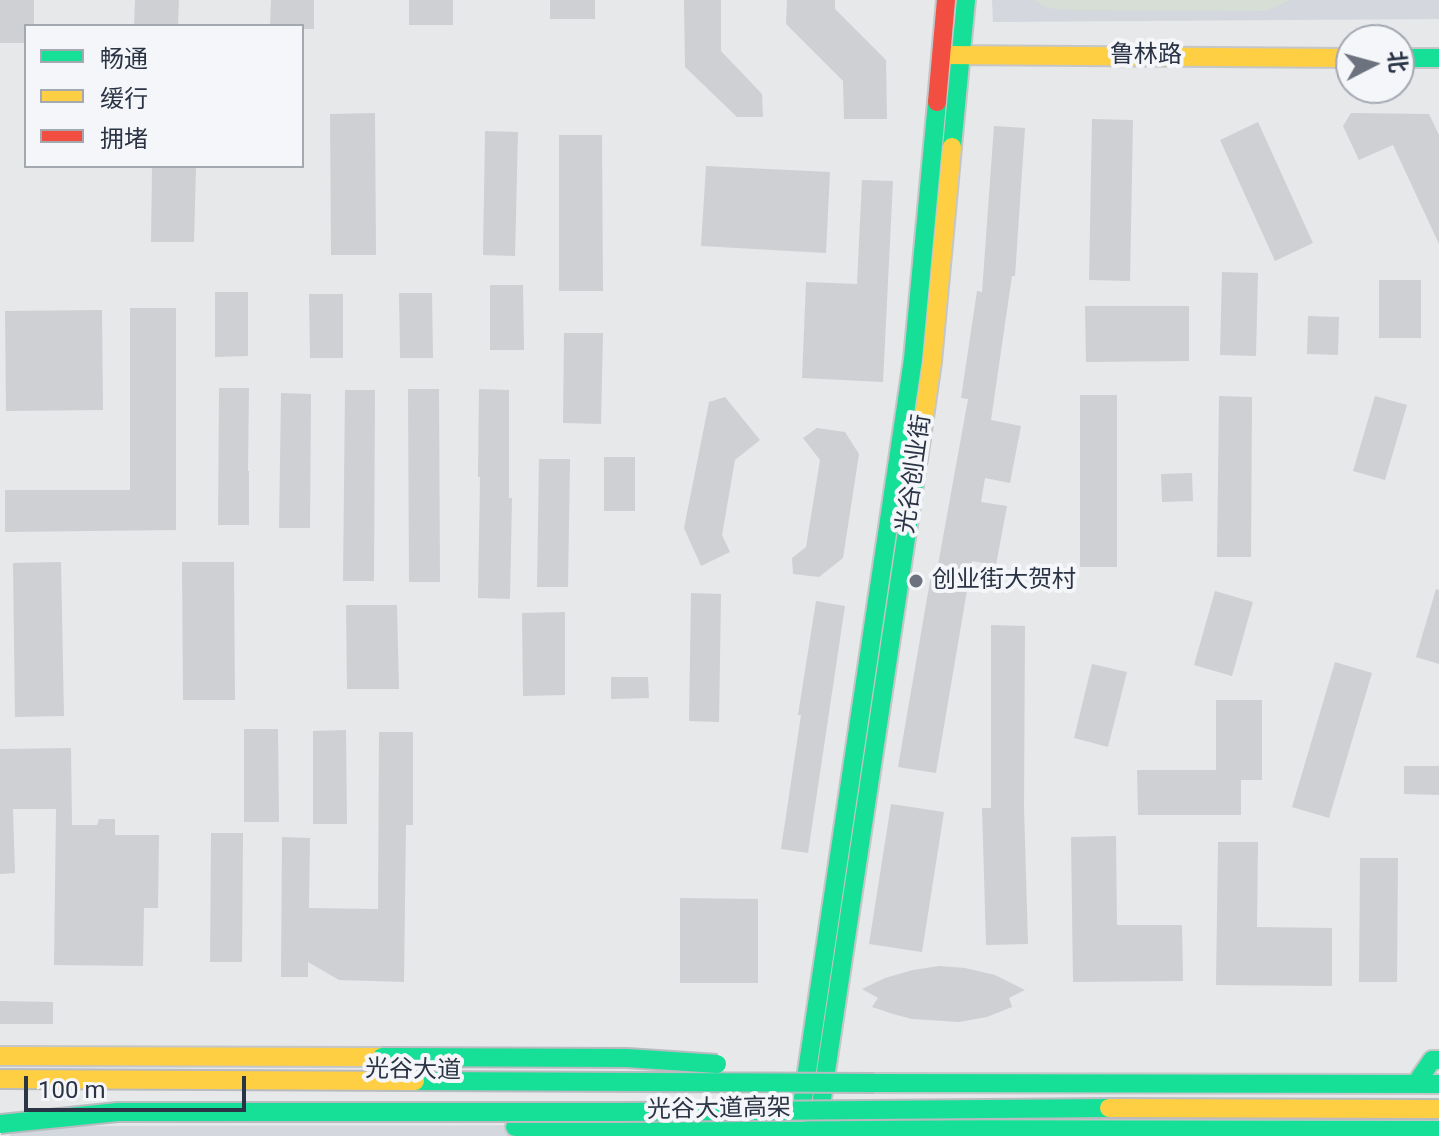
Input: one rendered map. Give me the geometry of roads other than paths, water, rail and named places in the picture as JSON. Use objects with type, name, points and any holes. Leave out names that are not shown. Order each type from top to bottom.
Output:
[{"type":"main road","name":"光谷创业街","points":[[809,1133],[804,1082],[913,359],[946,0]]},
{"type":"main road","name":"光谷创业街","points":[[809,1133],[825,1085],[932,362],[966,0]]},
{"type":"main road","name":"鲁林路","points":[[941,55],[1335,58]]},
{"type":"main road","points":[[1415,58],[1439,58]]},
{"type":"main road","points":[[0,1056],[627,1058],[696,1061],[874,1083]]},
{"type":"main road","points":[[1419,1079],[1432,1060],[1439,1060]]},
{"type":"main road","name":"光谷大道","points":[[0,1067],[767,1074],[825,1085]]},
{"type":"main road","points":[[825,1085],[879,1072],[1419,1079],[1439,1082]]},
{"type":"main road","name":"光谷大道高架","points":[[0,1079],[1439,1082]]},
{"type":"main road","name":"光谷大道高架","points":[[0,1109],[118,1112],[1439,1109]]},
{"type":"main road","points":[[0,1122],[118,1112]]},
{"type":"main road","points":[[0,1122],[809,1133],[1439,1130]]},
{"type":"place","name":"创业街大贺村","points":[[916,581]]}]
